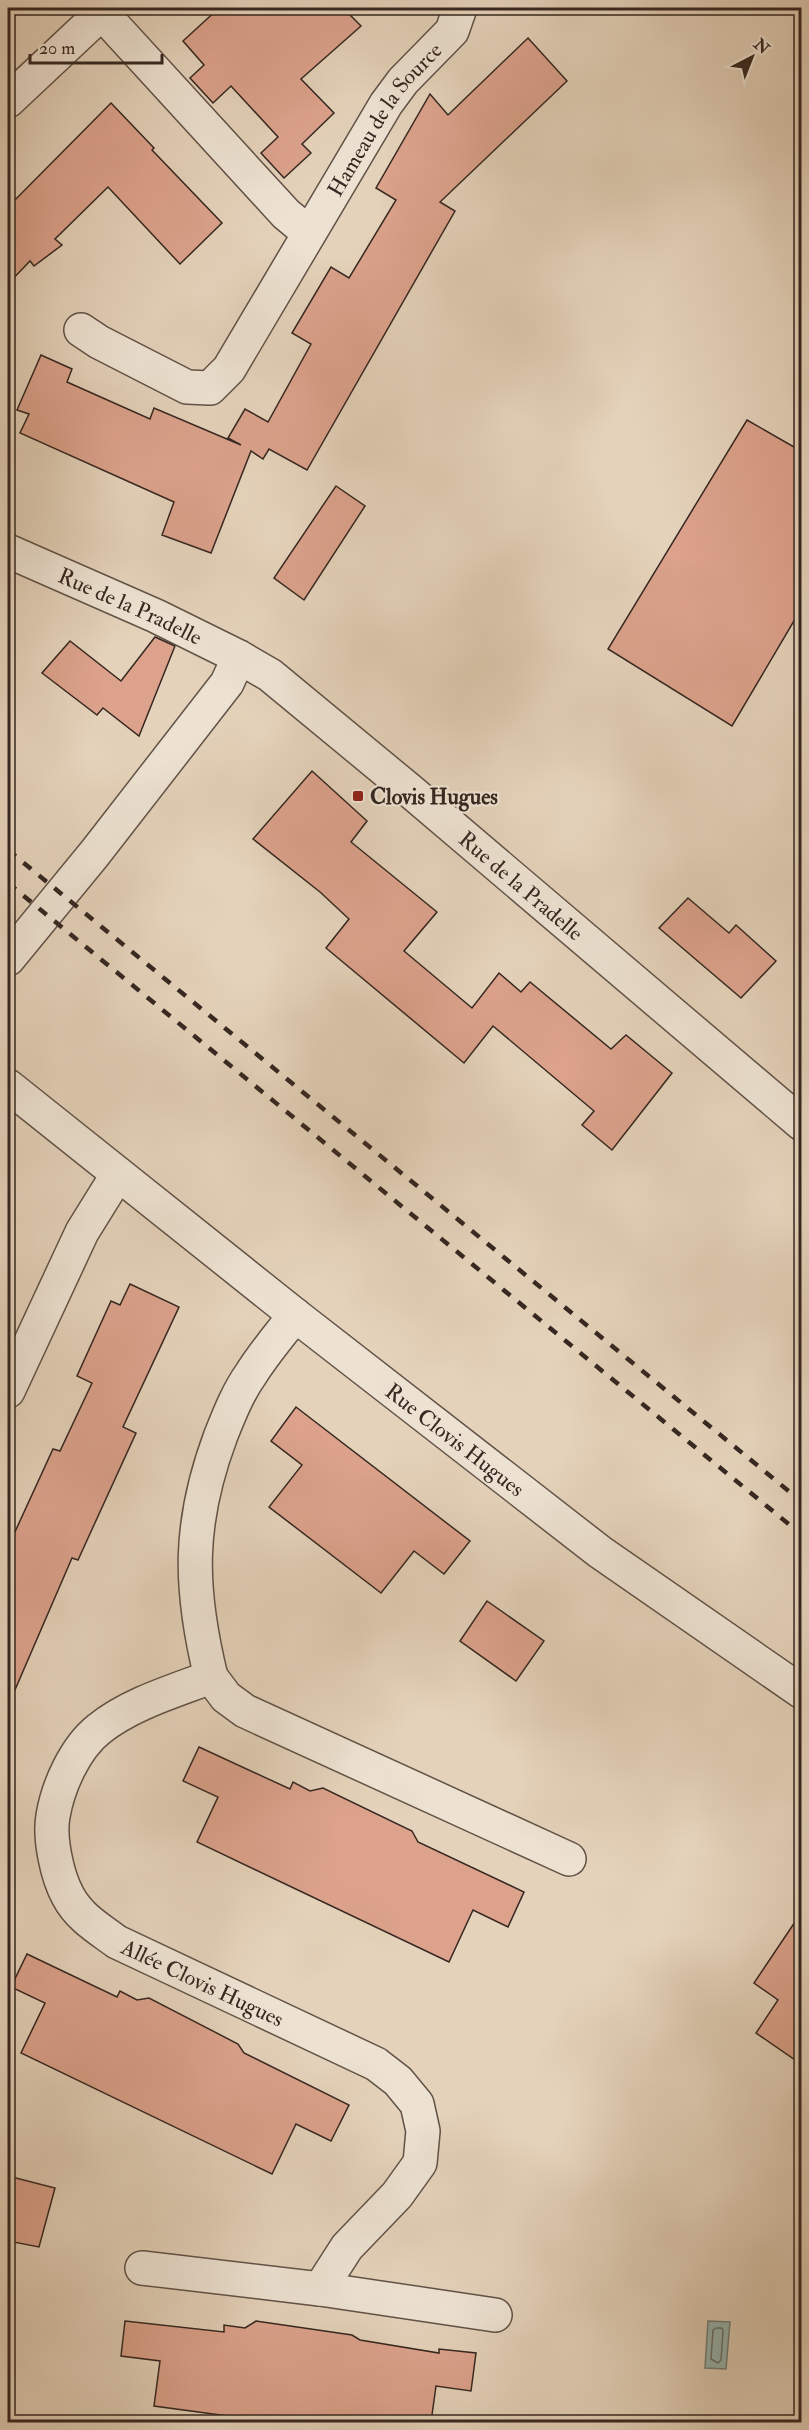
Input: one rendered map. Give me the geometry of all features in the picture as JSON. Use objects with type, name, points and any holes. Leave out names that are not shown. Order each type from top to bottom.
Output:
[{"type":"street","name":"Hameau de la Source","points":[[81,330],[99,342],[188,387],[210,388],[229,369],[386,104],[403,81],[452,31],[460,8]]},
{"type":"street","points":[[8,101],[104,10],[286,214],[309,232]]},
{"type":"street","name":"Rue de la Pradelle","points":[[8,551],[156,616],[270,675],[317,712],[801,1124]]},
{"type":"street","points":[[8,959],[227,682],[239,657]]},
{"type":"street","name":"Rue Clovis Hugues","points":[[8,1086],[295,1315],[600,1552],[801,1692]]},
{"type":"street","points":[[8,1391],[82,1232],[118,1174]]},
{"type":"street","points":[[295,1315],[250,1375],[229,1417],[210,1466],[198,1511],[194,1557],[199,1629],[211,1677],[226,1697],[245,1711],[569,1859]]},
{"type":"street","name":"Allée Clovis Hugues","points":[[211,1677],[130,1711],[98,1729],[78,1753],[62,1784],[53,1817],[54,1853],[67,1895],[85,1919],[117,1942],[376,2064],[398,2080],[417,2104],[423,2131],[420,2163],[397,2195],[347,2247],[320,2289]]},
{"type":"street","points":[[142,2268],[320,2289],[495,2315]]},
{"type":"water","points":[[708,2321],[730,2322],[726,2369],[705,2368]]},
{"type":"building","points":[[219,8],[343,8],[361,26],[301,79],[334,113],[302,144],[311,153],[284,178],[261,153],[278,137],[231,86],[213,103],[190,78],[204,65],[183,41]]},
{"type":"building","points":[[528,38],[567,81],[440,202],[455,211],[307,470],[269,449],[263,459],[251,451],[211,553],[162,535],[174,502],[20,433],[29,414],[17,410],[41,355],[72,369],[67,382],[150,419],[154,408],[241,445],[228,438],[245,409],[268,422],[311,344],[292,333],[331,267],[349,278],[396,200],[376,188],[430,94],[448,115]]},
{"type":"building","points":[[111,103],[154,148],[152,150],[222,223],[180,264],[108,187],[55,239],[62,245],[34,266],[30,261],[8,284],[8,207]]},
{"type":"building","points":[[747,420],[801,451],[801,609],[732,726],[608,649]]},
{"type":"building","points":[[336,486],[365,506],[304,600],[274,578]]},
{"type":"building","points":[[155,637],[175,646],[139,736],[103,708],[97,715],[42,673],[70,641],[121,681]]},
{"type":"building","points":[[312,771],[367,821],[351,842],[437,912],[404,951],[472,1008],[499,973],[521,992],[530,982],[611,1049],[626,1035],[672,1073],[612,1150],[582,1125],[594,1111],[493,1026],[464,1063],[326,948],[349,919],[320,892],[253,839]]},
{"type":"building","points":[[688,898],[729,933],[736,925],[776,961],[741,998],[659,928]]},
{"type":"building","points":[[130,1284],[179,1307],[123,1427],[136,1433],[78,1560],[72,1558],[8,1706],[8,1547],[53,1449],[60,1451],[92,1383],[77,1376],[111,1301],[120,1305]]},
{"type":"building","points":[[296,1407],[470,1541],[444,1574],[414,1551],[381,1593],[269,1507],[302,1465],[271,1441]]},
{"type":"building","points":[[487,1601],[544,1641],[516,1681],[460,1641]]},
{"type":"building","points":[[199,1747],[290,1789],[293,1782],[310,1791],[323,1788],[412,1831],[418,1842],[524,1892],[508,1927],[473,1910],[449,1962],[197,1842],[218,1797],[183,1781]]},
{"type":"building","points":[[801,1913],[801,2064],[756,2033],[778,2000],[754,1983]]},
{"type":"building","points":[[27,1954],[117,1997],[120,1991],[137,2000],[149,1998],[238,2044],[244,2053],[349,2105],[331,2141],[296,2124],[272,2174],[21,2053],[45,2003],[11,1987]]},
{"type":"building","points":[[8,2176],[55,2188],[39,2247],[8,2241]]},
{"type":"building","points":[[125,2321],[224,2332],[224,2325],[245,2328],[256,2321],[352,2335],[360,2340],[439,2353],[439,2349],[476,2353],[471,2391],[436,2386],[431,2422],[273,2422],[154,2406],[160,2361],[121,2356]]},
{"type":"railway","points":[[8,850],[802,1502]]},
{"type":"railway","points":[[8,883],[802,1535]]},
{"type":"place","name":"Clovis Hugues","points":[[358,796]]}]
